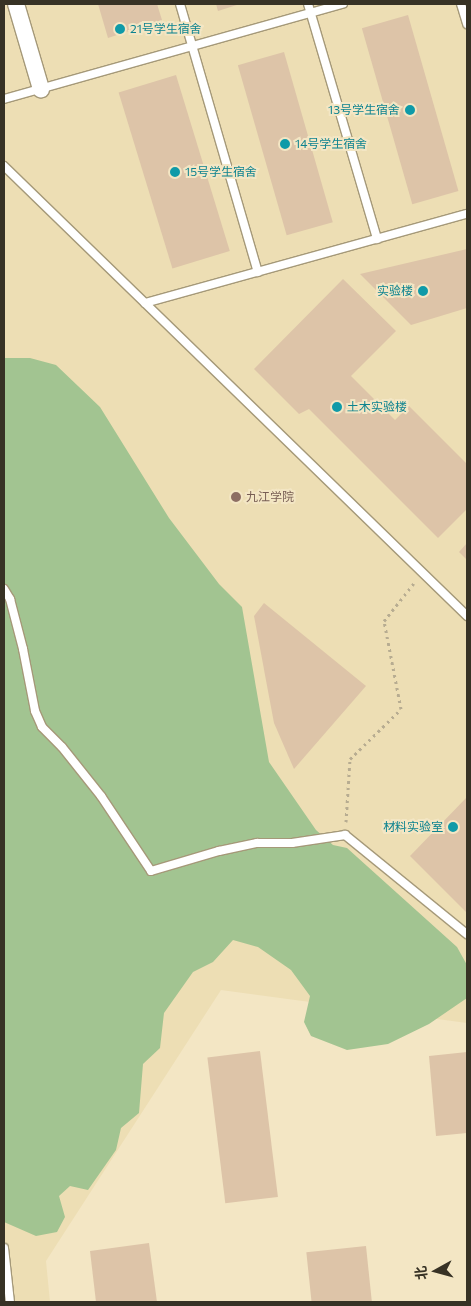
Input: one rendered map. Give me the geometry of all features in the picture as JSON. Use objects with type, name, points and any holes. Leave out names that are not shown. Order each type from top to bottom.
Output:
[{"type":"street","points":[[16,4],[41,89]]},
{"type":"lane","points":[[180,4],[258,272]]},
{"type":"lane","points":[[308,4],[377,239]]},
{"type":"lane","points":[[4,99],[343,4]]},
{"type":"lane","points":[[461,4],[467,24]]},
{"type":"lane","points":[[4,166],[467,616]]},
{"type":"lane","points":[[145,303],[467,214]]},
{"type":"lane","points":[[4,589],[10,599],[23,649],[35,711],[42,727],[62,747],[101,796],[151,871],[219,851],[257,843],[292,842],[345,836],[467,934]]},
{"type":"lane","points":[[4,1248],[10,1302]]},
{"type":"path","points":[[345,836],[350,759],[401,709],[384,621],[422,572]]},
{"type":"shaded area","name":"九江学院","points":[[4,4],[467,4],[467,1023],[221,990],[46,1261],[50,1302],[4,1302]]},
{"type":"green space","points":[[4,358],[30,358],[56,365],[100,407],[169,518],[219,584],[242,607],[269,762],[316,830],[333,845],[347,848],[457,947],[467,965],[467,998],[429,1024],[388,1044],[347,1050],[311,1036],[304,1022],[310,996],[291,970],[258,947],[233,940],[213,962],[193,972],[164,1013],[160,1048],[143,1064],[139,1113],[121,1128],[116,1150],[88,1190],[70,1186],[59,1196],[65,1217],[57,1232],[36,1236],[4,1222]]},
{"type":"building","name":"21号学生宿舍","points":[[98,4],[157,4],[162,20],[108,38]]},
{"type":"building","points":[[216,4],[240,4],[218,11]]},
{"type":"building","name":"13号学生宿舍","points":[[408,15],[458,191],[412,204],[362,28]]},
{"type":"building","name":"14号学生宿舍","points":[[284,52],[333,222],[287,235],[238,65]]},
{"type":"building","name":"15号学生宿舍","points":[[176,75],[230,251],[172,269],[119,93]]},
{"type":"building","name":"实验楼","points":[[467,249],[467,308],[411,325],[360,274]]},
{"type":"building","name":"土木实验楼","points":[[343,279],[396,331],[351,376],[395,420],[409,406],[467,464],[467,509],[438,538],[309,409],[299,414],[254,369]]},
{"type":"building","points":[[467,543],[467,560],[459,552]]},
{"type":"building","points":[[264,603],[366,686],[294,769],[274,723],[254,616]]},
{"type":"building","name":"材料实验室","points":[[467,797],[467,913],[410,856]]},
{"type":"building","points":[[260,1051],[278,1197],[225,1203],[207,1057]]},
{"type":"building","points":[[467,1052],[467,1133],[436,1136],[429,1056]]},
{"type":"building","points":[[149,1243],[157,1302],[96,1302],[90,1251]]},
{"type":"building","points":[[366,1246],[372,1302],[312,1302],[306,1252]]},
{"type":"place","name":"21号学生宿舍","points":[[120,29]]},
{"type":"place","name":"13号学生宿舍","points":[[410,110]]},
{"type":"place","name":"14号学生宿舍","points":[[285,144]]},
{"type":"place","name":"15号学生宿舍","points":[[175,172]]},
{"type":"place","name":"实验楼","points":[[423,291]]},
{"type":"place","name":"土木实验楼","points":[[337,407]]},
{"type":"place","name":"九江学院","points":[[236,497]]},
{"type":"place","name":"材料实验室","points":[[453,827]]}]
